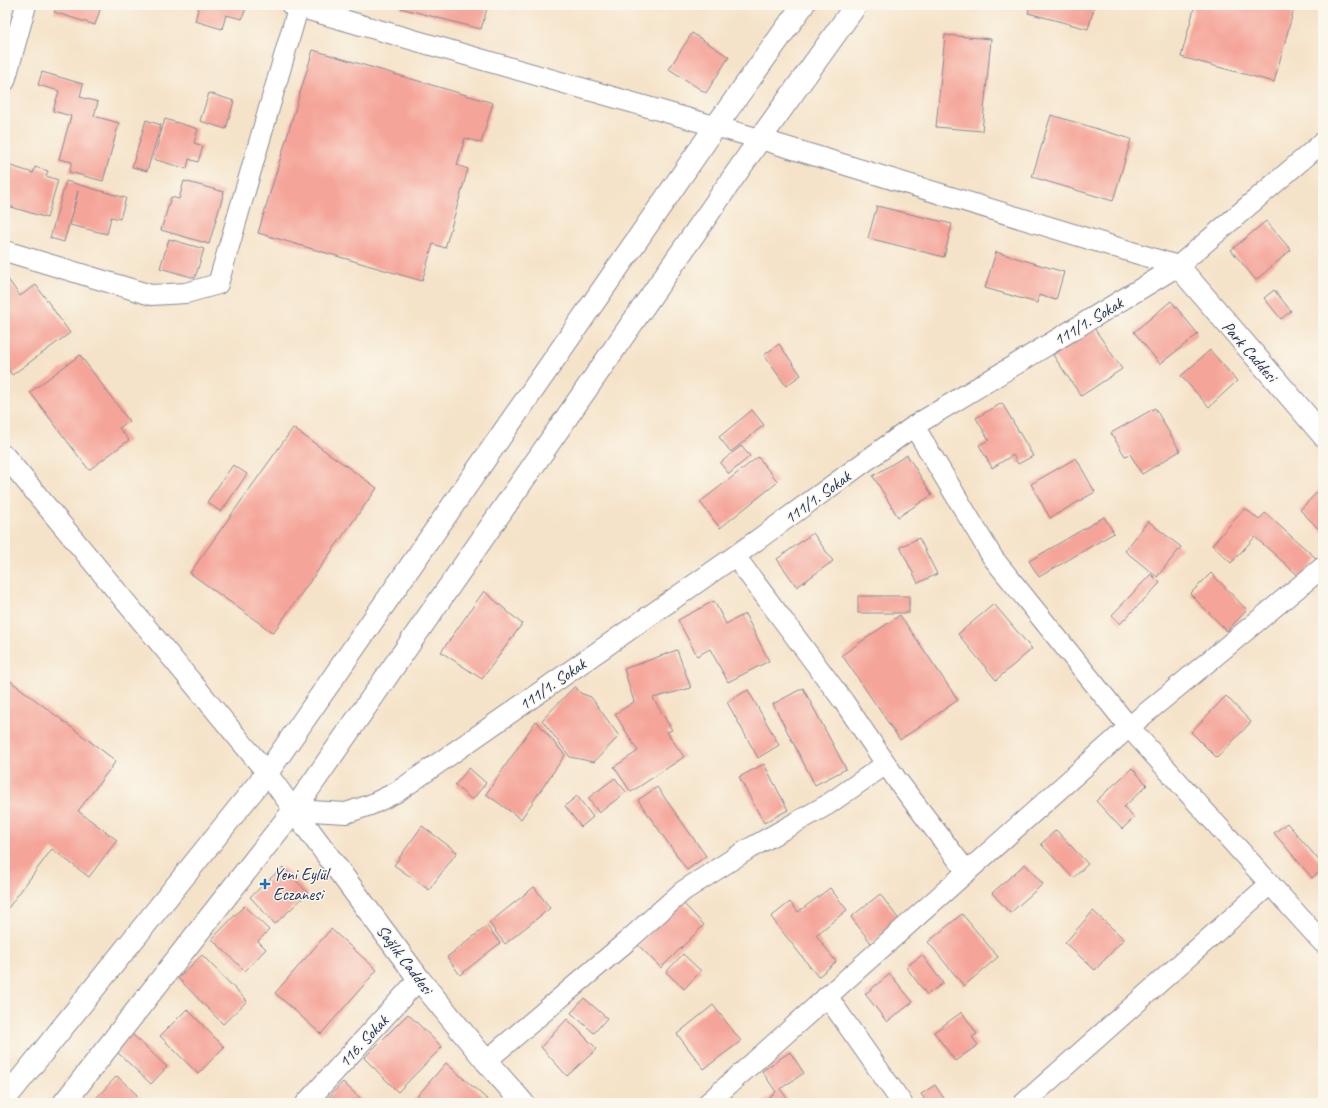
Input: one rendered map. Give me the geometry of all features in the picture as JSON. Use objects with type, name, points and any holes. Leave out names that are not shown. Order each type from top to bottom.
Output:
[{"type":"street","points":[[5,81],[26,5]]},
{"type":"street","points":[[5,1099],[267,773],[716,126],[803,5]]},
{"type":"street","points":[[64,1103],[294,810],[760,139],[856,5]]},
{"type":"street","points":[[5,251],[151,295],[186,293],[218,284],[296,6],[716,126],[1178,266]]},
{"type":"street","name":"111/1. Sokak","points":[[294,810],[346,813],[370,805],[397,792],[735,556],[914,426],[1178,266],[1323,142]]},
{"type":"street","name":"Park Caddesi","points":[[1178,266],[1323,436]]},
{"type":"street","points":[[914,426],[993,558],[1129,727],[1323,943]]},
{"type":"street","points":[[5,456],[267,773],[294,810]]},
{"type":"street","points":[[735,556],[844,702],[886,764],[967,872]]},
{"type":"street","points":[[708,1103],[1129,727],[1323,567]]},
{"type":"street","points":[[486,1061],[626,942],[683,891],[747,850],[827,805],[886,764]]},
{"type":"street","name":"Sağlık Caddesi","points":[[294,810],[419,979],[486,1061],[523,1103]]},
{"type":"street","points":[[1024,1103],[1270,884]]},
{"type":"street","name":"116. Sokak","points":[[306,1103],[419,979]]},
{"type":"street","points":[[827,996],[902,1103]]},
{"type":"building","points":[[57,5],[85,5],[100,10],[95,25],[54,12]]},
{"type":"building","points":[[199,5],[247,5],[242,19],[226,15],[222,29],[195,21]]},
{"type":"building","points":[[400,5],[488,5],[481,29],[400,8]]},
{"type":"building","points":[[1030,5],[1095,5],[1088,29],[1028,13]]},
{"type":"building","points":[[1195,5],[1295,5],[1274,82],[1181,57]]},
{"type":"building","points":[[692,33],[729,57],[706,93],[669,69]]},
{"type":"building","points":[[945,35],[991,39],[982,131],[936,127]]},
{"type":"building","points":[[313,50],[493,103],[481,143],[465,138],[457,165],[468,169],[445,248],[433,244],[422,281],[258,233]]},
{"type":"building","points":[[42,72],[83,84],[80,97],[98,102],[94,116],[119,123],[103,181],[69,172],[72,162],[59,159],[71,116],[53,111],[59,91],[38,85]]},
{"type":"building","points":[[209,93],[234,101],[226,129],[200,121]]},
{"type":"building","points":[[1051,115],[1131,139],[1113,201],[1032,177]]},
{"type":"building","points":[[165,119],[198,129],[194,143],[203,146],[198,162],[189,159],[187,169],[153,159]]},
{"type":"building","points":[[146,120],[161,125],[147,171],[132,167]]},
{"type":"building","points":[[5,164],[33,173],[35,167],[48,171],[46,176],[58,180],[47,218],[5,205]]},
{"type":"building","points":[[66,181],[126,198],[120,219],[111,217],[107,234],[70,225],[78,191],[64,242],[50,238]]},
{"type":"building","points":[[184,181],[224,192],[209,244],[161,230],[171,197],[179,199]]},
{"type":"building","points":[[877,206],[952,224],[944,257],[868,238]]},
{"type":"building","points":[[1266,221],[1291,250],[1256,280],[1231,250]]},
{"type":"building","points":[[169,239],[204,249],[195,278],[160,268]]},
{"type":"building","points":[[996,252],[1064,272],[1056,300],[1039,295],[1037,303],[985,288]]},
{"type":"building","points":[[5,275],[20,296],[36,285],[70,333],[12,375],[5,365]]},
{"type":"building","points":[[1274,290],[1291,311],[1281,319],[1264,298]]},
{"type":"building","points":[[1171,301],[1198,334],[1160,364],[1134,332]]},
{"type":"building","points":[[1094,328],[1122,369],[1081,396],[1053,355]]},
{"type":"building","points":[[779,344],[801,375],[786,386],[764,355]]},
{"type":"building","points":[[1210,350],[1237,381],[1209,407],[1181,376]]},
{"type":"building","points":[[80,355],[129,421],[119,428],[129,440],[89,470],[30,392]]},
{"type":"building","points":[[1002,403],[1033,456],[1018,464],[1013,455],[992,468],[979,445],[989,440],[976,418]]},
{"type":"building","points":[[1155,408],[1180,451],[1142,474],[1130,454],[1125,456],[1111,433]]},
{"type":"building","points":[[752,410],[764,425],[731,452],[719,437]]},
{"type":"building","points":[[293,428],[377,488],[273,633],[190,573]]},
{"type":"building","points":[[741,446],[750,456],[729,474],[720,463]]},
{"type":"building","points":[[907,455],[932,495],[898,517],[873,476]]},
{"type":"building","points":[[758,457],[778,482],[720,528],[700,502]]},
{"type":"building","points":[[1076,458],[1095,492],[1050,518],[1031,484]]},
{"type":"building","points":[[233,465],[247,474],[221,512],[207,502]]},
{"type":"building","points":[[1323,486],[1323,533],[1300,510]]},
{"type":"building","points":[[1245,508],[1259,520],[1265,513],[1317,559],[1301,578],[1255,537],[1231,563],[1212,545]]},
{"type":"building","points":[[1104,517],[1114,533],[1039,577],[1029,561]]},
{"type":"building","points":[[1148,521],[1181,547],[1157,577],[1125,551]]},
{"type":"building","points":[[813,533],[833,561],[797,587],[777,559]]},
{"type":"building","points":[[919,538],[937,574],[918,583],[900,547]]},
{"type":"building","points":[[1211,573],[1247,610],[1227,631],[1190,594]]},
{"type":"building","points":[[1151,574],[1160,583],[1120,624],[1112,615]]},
{"type":"building","points":[[484,591],[522,624],[482,679],[441,652]]},
{"type":"building","points":[[858,596],[909,596],[909,613],[858,613]]},
{"type":"building","points":[[714,601],[726,624],[745,614],[769,661],[728,682],[710,649],[697,656],[678,620]]},
{"type":"building","points":[[994,604],[1032,649],[996,680],[958,634]]},
{"type":"building","points":[[900,615],[958,700],[900,740],[842,655]]},
{"type":"building","points":[[677,650],[691,688],[653,698],[672,730],[667,732],[684,757],[631,792],[614,767],[638,751],[615,714],[634,702],[624,669]]},
{"type":"building","points":[[5,677],[116,761],[78,811],[117,840],[89,877],[52,849],[5,912]]},
{"type":"building","points":[[575,686],[580,693],[591,697],[619,736],[594,762],[570,757],[542,720]]},
{"type":"building","points":[[803,688],[846,769],[815,785],[773,704]]},
{"type":"building","points":[[748,690],[779,745],[758,758],[727,702]]},
{"type":"building","points":[[1226,696],[1251,722],[1217,758],[1191,732]]},
{"type":"building","points":[[536,721],[565,755],[521,819],[486,794]]},
{"type":"building","points":[[764,764],[788,810],[764,823],[739,777]]},
{"type":"building","points":[[469,768],[486,783],[472,800],[455,785]]},
{"type":"building","points":[[1132,768],[1147,785],[1124,807],[1134,818],[1122,829],[1096,801]]},
{"type":"building","points":[[615,778],[626,792],[599,813],[588,798]]},
{"type":"building","points":[[657,787],[706,856],[687,870],[638,800]]},
{"type":"building","points":[[577,796],[593,817],[581,827],[565,806]]},
{"type":"building","points":[[1287,823],[1323,865],[1323,869],[1312,878],[1274,833]]},
{"type":"building","points":[[422,826],[457,852],[429,890],[394,865]]},
{"type":"building","points":[[1056,830],[1088,864],[1073,878],[1041,844]]},
{"type":"building","points":[[1025,864],[1043,884],[1010,913],[992,893]]},
{"type":"building","points":[[283,867],[308,893],[275,924],[250,897]]},
{"type":"building","points":[[534,887],[550,908],[505,944],[489,923]]},
{"type":"building","points":[[830,888],[847,910],[816,935],[836,962],[818,977],[771,917],[790,902],[798,912]]},
{"type":"building","points":[[880,894],[900,921],[871,943],[851,917]]},
{"type":"building","points":[[682,902],[704,925],[661,968],[638,945]]},
{"type":"building","points":[[244,906],[269,930],[258,941],[266,949],[245,971],[212,939]]},
{"type":"building","points":[[1093,911],[1124,939],[1095,970],[1065,943]]},
{"type":"building","points":[[962,914],[998,957],[964,986],[928,942]]},
{"type":"building","points":[[487,926],[500,943],[460,975],[447,957]]},
{"type":"building","points":[[331,929],[377,970],[321,1034],[275,993]]},
{"type":"building","points":[[683,954],[701,971],[684,989],[666,972]]},
{"type":"building","points":[[202,955],[247,1001],[223,1024],[178,978]]},
{"type":"building","points":[[922,955],[943,983],[927,995],[906,967]]},
{"type":"building","points":[[890,974],[913,1002],[887,1022],[865,994]]},
{"type":"building","points":[[584,998],[607,1018],[594,1033],[571,1013]]},
{"type":"building","points":[[713,1005],[741,1041],[704,1069],[677,1034]]},
{"type":"building","points":[[187,1009],[224,1047],[198,1074],[160,1036]]},
{"type":"building","points":[[962,1012],[977,1034],[972,1037],[978,1045],[955,1061],[934,1032]]},
{"type":"building","points":[[408,1014],[442,1047],[398,1092],[364,1058]]},
{"type":"building","points":[[567,1019],[597,1049],[567,1076],[541,1047]]},
{"type":"building","points":[[131,1033],[167,1067],[151,1084],[115,1050]]},
{"type":"building","points":[[790,1052],[804,1073],[780,1089],[791,1103],[762,1103],[776,1092],[762,1071]]},
{"type":"building","points":[[446,1063],[489,1101],[487,1103],[411,1103]]},
{"type":"building","points":[[117,1076],[137,1095],[136,1097],[143,1103],[101,1103],[96,1098]]},
{"type":"building","points":[[343,1082],[365,1103],[323,1103]]},
{"type":"building","points":[[935,1085],[947,1103],[927,1103],[921,1094]]},
{"type":"place","name":"Yeni Eylül Eczanesi","points":[[265,884]]}]
